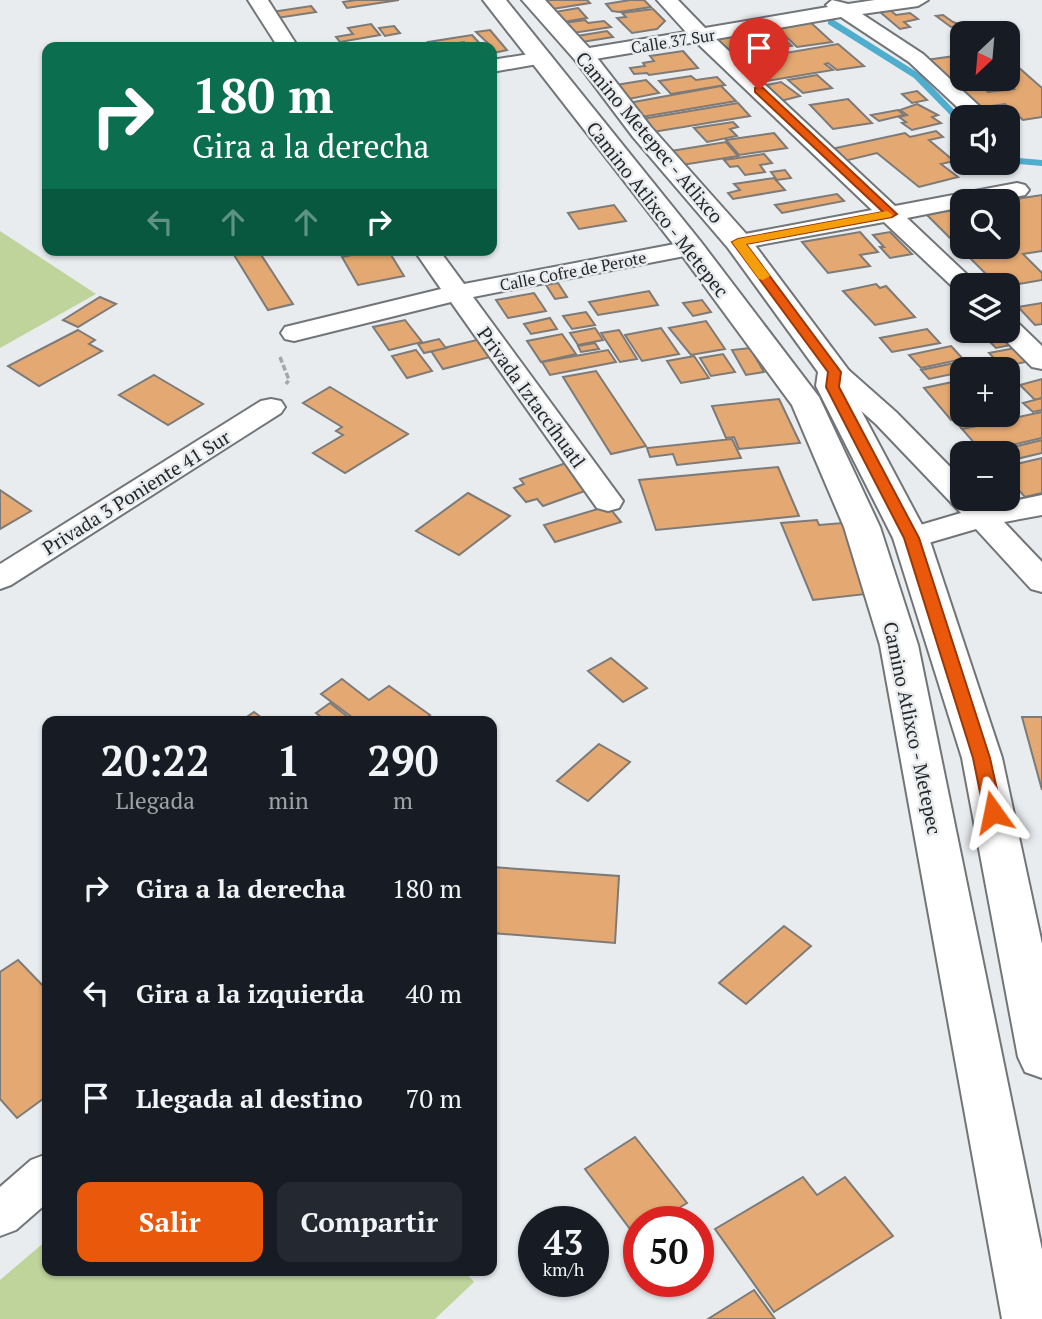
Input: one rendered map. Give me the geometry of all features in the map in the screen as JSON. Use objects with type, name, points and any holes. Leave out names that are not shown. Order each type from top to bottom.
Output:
[{"type":"main road","name":"Camino Atlixco - Metepec","points":[[494,0],[691,248],[807,404],[862,527],[899,645],[1029,1319]]},
{"type":"main road","name":"Camino Metepec - Atlixco","points":[[533,0],[583,55],[642,132],[738,242],[834,372],[832,387],[911,538],[982,758],[1042,1057]]},
{"type":"street","points":[[258,0],[285,42]]},
{"type":"street","points":[[667,0],[702,37],[953,273]]},
{"type":"street","points":[[824,0],[846,9],[916,58],[967,105]]},
{"type":"street","name":"Calle 37 Sur","points":[[583,55],[702,37],[846,9],[918,0]]},
{"type":"street","points":[[497,65],[542,58]]},
{"type":"street","points":[[738,242],[950,203]]},
{"type":"street","name":"Calle Cofre de Perote","points":[[294,333],[456,293],[691,248]]},
{"type":"street","name":"Privada Iztaccíhuatl","points":[[430,256],[608,501]]},
{"type":"street","points":[[1020,340],[1042,361]]},
{"type":"street","points":[[834,372],[886,418],[950,484]]},
{"type":"street","name":"Privada 3 Poniente 41 Sur","points":[[0,578],[271,407]]},
{"type":"street","points":[[1020,505],[1042,505]]},
{"type":"street","points":[[911,538],[958,511]]},
{"type":"street","points":[[977,511],[1042,581]]},
{"type":"street","points":[[0,1215],[42,1179]]},
{"type":"path","points":[[271,407],[289,380],[279,359],[281,346],[294,333]]},
{"type":"green space","points":[[0,231],[96,294],[0,348]]},
{"type":"green space","points":[[42,1244],[42,1276],[468,1276],[474,1282],[435,1319],[0,1319],[0,1280]]},
{"type":"building","points":[[399,0],[347,8],[343,2]]},
{"type":"building","points":[[536,0],[587,0],[590,3],[546,10]]},
{"type":"building","points":[[644,0],[651,7],[619,12],[612,11],[606,4]]},
{"type":"building","points":[[311,6],[316,12],[277,18],[272,12]]},
{"type":"building","points":[[578,8],[587,18],[563,22],[549,13]]},
{"type":"building","points":[[653,9],[665,21],[657,29],[632,33],[617,18],[626,17],[622,13]]},
{"type":"building","points":[[890,10],[896,15],[910,13],[918,19],[904,22],[910,27],[900,29],[880,12]]},
{"type":"building","points":[[943,15],[952,21],[950,26],[936,16]]},
{"type":"building","points":[[585,20],[588,23],[604,21],[611,27],[573,33],[564,23]]},
{"type":"building","points":[[809,21],[832,42],[797,47],[780,31],[765,33],[760,27]]},
{"type":"building","points":[[371,24],[380,35],[340,42],[336,37],[353,34],[348,28]]},
{"type":"building","points":[[394,26],[400,33],[385,36],[379,28]]},
{"type":"building","points":[[490,30],[507,50],[497,52],[497,42],[487,42],[476,32]]},
{"type":"building","points":[[754,30],[781,51],[730,61],[704,39]]},
{"type":"building","points":[[607,31],[613,37],[576,43],[571,37]]},
{"type":"building","points":[[472,35],[478,42],[464,42],[428,42]]},
{"type":"building","points":[[782,37],[792,46],[781,48],[771,39]]},
{"type":"building","points":[[838,44],[864,66],[837,70],[828,63],[825,64],[833,70],[755,83],[732,62]]},
{"type":"building","points":[[683,51],[698,68],[649,75],[634,74],[630,68],[645,66],[643,63],[654,61],[650,56]]},
{"type":"building","points":[[950,57],[950,83],[926,60]]},
{"type":"building","points":[[1020,69],[1042,88],[1042,117],[1023,120],[1020,117],[1020,105],[974,105],[959,91],[1020,91]]},
{"type":"building","points":[[817,75],[832,88],[803,93],[788,80]]},
{"type":"building","points":[[691,76],[696,80],[717,77],[725,85],[671,94],[659,81]]},
{"type":"building","points":[[646,80],[659,93],[629,99],[616,85]]},
{"type":"building","points":[[781,82],[800,96],[777,102],[758,87]]},
{"type":"building","points":[[721,86],[736,101],[636,118],[623,104]]},
{"type":"building","points":[[917,91],[927,100],[912,103],[902,94]]},
{"type":"building","points":[[848,99],[872,123],[833,129],[810,105]]},
{"type":"building","points":[[738,103],[750,116],[647,133],[636,120]]},
{"type":"building","points":[[917,104],[938,115],[932,117],[941,123],[912,130],[902,123],[906,122],[899,117],[907,115],[900,110]]},
{"type":"building","points":[[898,110],[904,115],[879,121],[871,115]]},
{"type":"building","points":[[733,122],[738,127],[730,129],[737,136],[707,142],[694,128]]},
{"type":"building","points":[[936,131],[943,137],[929,140],[950,158],[950,162],[941,164],[950,171],[950,175],[958,177],[919,187],[877,153],[844,161],[831,149],[905,133],[910,137]]},
{"type":"building","points":[[774,133],[787,148],[739,155],[726,140]]},
{"type":"building","points":[[726,142],[738,156],[682,165],[671,151]]},
{"type":"building","points":[[764,154],[772,163],[760,165],[765,172],[745,175],[738,166],[730,167],[724,160]]},
{"type":"building","points":[[785,170],[791,178],[777,180],[771,172]]},
{"type":"building","points":[[774,178],[785,190],[733,199],[728,193],[740,190],[734,184]]},
{"type":"building","points":[[837,194],[844,201],[782,213],[775,205]]},
{"type":"building","points":[[1042,195],[1042,251],[1023,254],[1042,273],[1042,280],[1020,284],[1020,273],[985,273],[971,259],[1020,259],[1020,198]]},
{"type":"building","points":[[614,205],[626,221],[579,229],[568,213]]},
{"type":"building","points":[[950,210],[950,238],[927,215]]},
{"type":"building","points":[[860,232],[878,252],[860,255],[870,266],[828,273],[802,242]]},
{"type":"building","points":[[890,232],[912,254],[890,258],[873,235]]},
{"type":"building","points":[[235,256],[262,256],[293,304],[268,310]]},
{"type":"building","points":[[392,256],[404,276],[358,285],[342,257]]},
{"type":"building","points":[[558,283],[567,297],[555,299],[546,285]]},
{"type":"building","points":[[876,284],[880,288],[886,286],[915,317],[875,325],[843,291]]},
{"type":"building","points":[[649,291],[658,305],[598,315],[589,302]]},
{"type":"building","points":[[534,293],[546,311],[508,318],[496,300]]},
{"type":"building","points":[[100,297],[116,304],[78,327],[63,320]]},
{"type":"building","points":[[702,300],[711,312],[693,316],[683,303]]},
{"type":"building","points":[[1042,303],[1042,324],[1035,325],[1020,307]]},
{"type":"building","points":[[586,312],[595,325],[572,329],[563,316]]},
{"type":"building","points":[[550,318],[557,329],[531,334],[524,324]]},
{"type":"building","points":[[405,320],[422,342],[389,350],[373,327]]},
{"type":"building","points":[[706,321],[725,349],[691,355],[669,328]]},
{"type":"building","points":[[595,328],[603,340],[578,345],[570,333]]},
{"type":"building","points":[[661,328],[679,354],[642,361],[625,335]]},
{"type":"building","points":[[927,329],[940,343],[892,352],[880,338]]},
{"type":"building","points":[[78,330],[95,340],[89,344],[102,351],[39,386],[8,366]]},
{"type":"building","points":[[619,330],[637,359],[620,362],[601,333]]},
{"type":"building","points":[[562,334],[576,354],[541,362],[527,341]]},
{"type":"building","points":[[485,338],[498,355],[443,369],[431,351]]},
{"type":"building","points":[[439,339],[446,348],[424,353],[418,344]]},
{"type":"building","points":[[595,343],[599,349],[581,352],[578,346]]},
{"type":"building","points":[[991,343],[1021,343],[996,348]]},
{"type":"building","points":[[951,346],[961,357],[950,357],[950,362],[921,368],[909,355]]},
{"type":"building","points":[[1026,346],[1039,359],[1020,363],[1020,357],[993,357],[989,353]]},
{"type":"building","points":[[750,348],[764,372],[746,375],[732,350]]},
{"type":"building","points":[[416,350],[432,371],[407,378],[392,356]]},
{"type":"building","points":[[608,350],[616,362],[550,375],[542,362]]},
{"type":"building","points":[[723,354],[735,372],[711,376],[700,358]]},
{"type":"building","points":[[694,356],[709,378],[681,383],[667,361]]},
{"type":"building","points":[[950,364],[950,375],[929,379],[921,370]]},
{"type":"building","points":[[596,371],[646,446],[611,454],[563,377]]},
{"type":"building","points":[[154,375],[203,404],[168,425],[119,395]]},
{"type":"building","points":[[1042,379],[1042,398],[1035,400],[1020,385]]},
{"type":"building","points":[[950,383],[950,419],[924,388]]},
{"type":"building","points":[[330,387],[408,434],[345,473],[313,453],[343,435],[336,431],[342,427],[303,403]]},
{"type":"building","points":[[1042,398],[1042,410],[1033,412],[1023,403]]},
{"type":"building","points":[[779,399],[800,443],[739,449],[734,437],[726,438],[712,406]]},
{"type":"building","points":[[1042,412],[1042,438],[1020,443],[1020,441],[972,441],[962,429],[1020,427],[1020,417]]},
{"type":"building","points":[[732,439],[741,458],[677,465],[673,454],[650,457],[647,448]]},
{"type":"building","points":[[1042,440],[1042,453],[1020,458],[1020,445]]},
{"type":"building","points":[[1042,458],[1042,493],[1025,497],[1020,491],[1020,463]]},
{"type":"building","points":[[569,462],[593,488],[543,506],[537,499],[526,502],[514,488],[524,484],[520,479]]},
{"type":"building","points":[[778,467],[799,516],[656,530],[639,480]]},
{"type":"building","points":[[0,490],[31,511],[0,529]]},
{"type":"building","points":[[468,493],[510,516],[459,555],[416,531]]},
{"type":"building","points":[[608,506],[621,522],[555,542],[544,525]]},
{"type":"building","points":[[817,520],[819,525],[843,523],[875,593],[813,600],[781,523]]},
{"type":"building","points":[[611,658],[647,688],[623,702],[588,671]]},
{"type":"building","points":[[342,679],[369,700],[389,686],[430,715],[350,716],[321,694]]},
{"type":"building","points":[[330,703],[347,716],[320,716],[316,713]]},
{"type":"building","points":[[1022,717],[1042,717],[1042,790]]},
{"type":"building","points":[[599,744],[630,762],[588,801],[557,781]]},
{"type":"building","points":[[497,867],[619,876],[615,943],[497,933]]},
{"type":"building","points":[[784,926],[811,946],[746,1004],[719,983]]},
{"type":"building","points":[[18,960],[42,985],[42,1100],[17,1118],[0,1099],[0,972]]},
{"type":"building","points":[[635,1137],[687,1203],[682,1206],[623,1206],[623,1220],[585,1169]]},
{"type":"building","points":[[803,1177],[817,1195],[845,1177],[893,1236],[774,1312],[715,1229]]},
{"type":"building","points":[[754,1290],[775,1319],[708,1319]]},
{"type":"waterway","points":[[831,22],[917,76],[950,110]]},
{"type":"waterway","points":[[1020,161],[1042,163]]},
{"type":"slow traffic","points":[[763,276],[738,242],[887,215]]},
{"type":"route","points":[[759,90],[892,214],[738,242],[834,372],[832,387],[911,538],[982,758],[993,812]]}]
